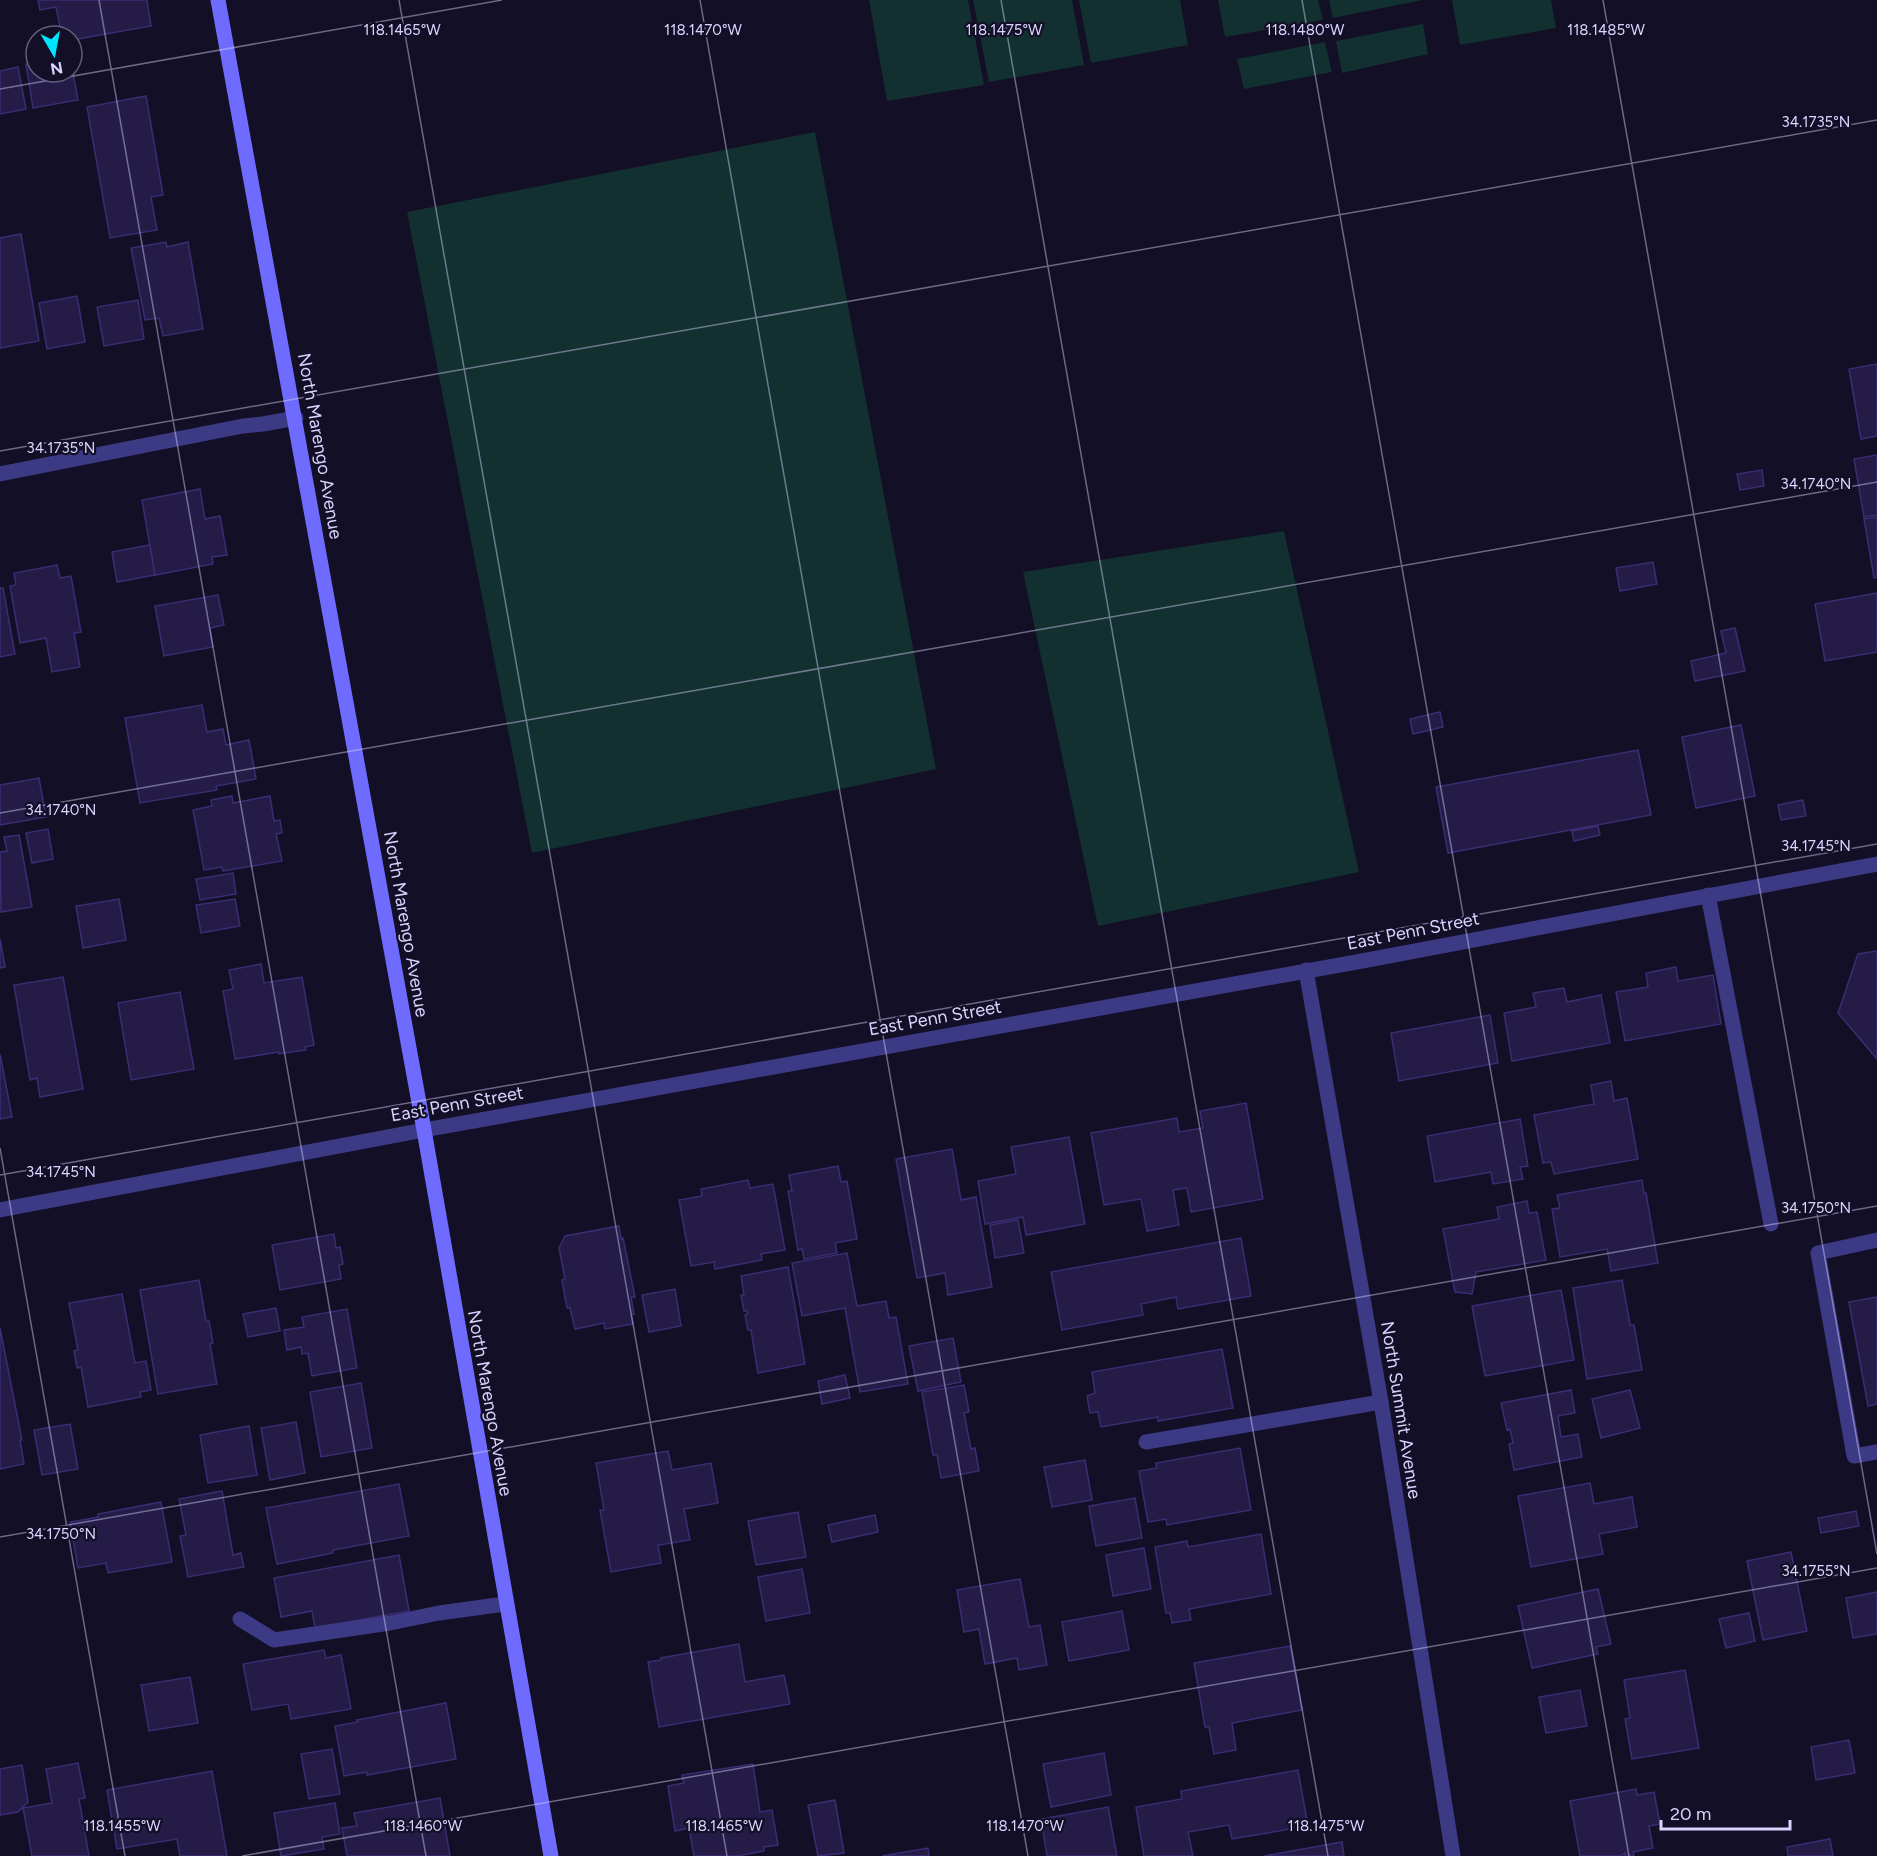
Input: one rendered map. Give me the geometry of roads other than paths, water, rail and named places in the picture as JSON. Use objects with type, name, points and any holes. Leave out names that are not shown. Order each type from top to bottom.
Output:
[{"type":"street","name":"North Marengo Avenue","points":[[218,0],[424,1130],[505,1604],[551,1856]]},
{"type":"street","points":[[0,474],[243,426],[296,418]]},
{"type":"street","name":"East Penn Street","points":[[0,1210],[424,1130],[1877,864]]},
{"type":"street","points":[[1708,895],[1771,1224]]},
{"type":"street","name":"North Summit Avenue","points":[[1306,970],[1381,1402],[1453,1856]]},
{"type":"street","points":[[1877,1240],[1818,1253],[1854,1456],[1877,1452]]},
{"type":"street","points":[[1146,1442],[1381,1402]]},
{"type":"street","points":[[240,1620],[274,1640],[505,1604]]}]
